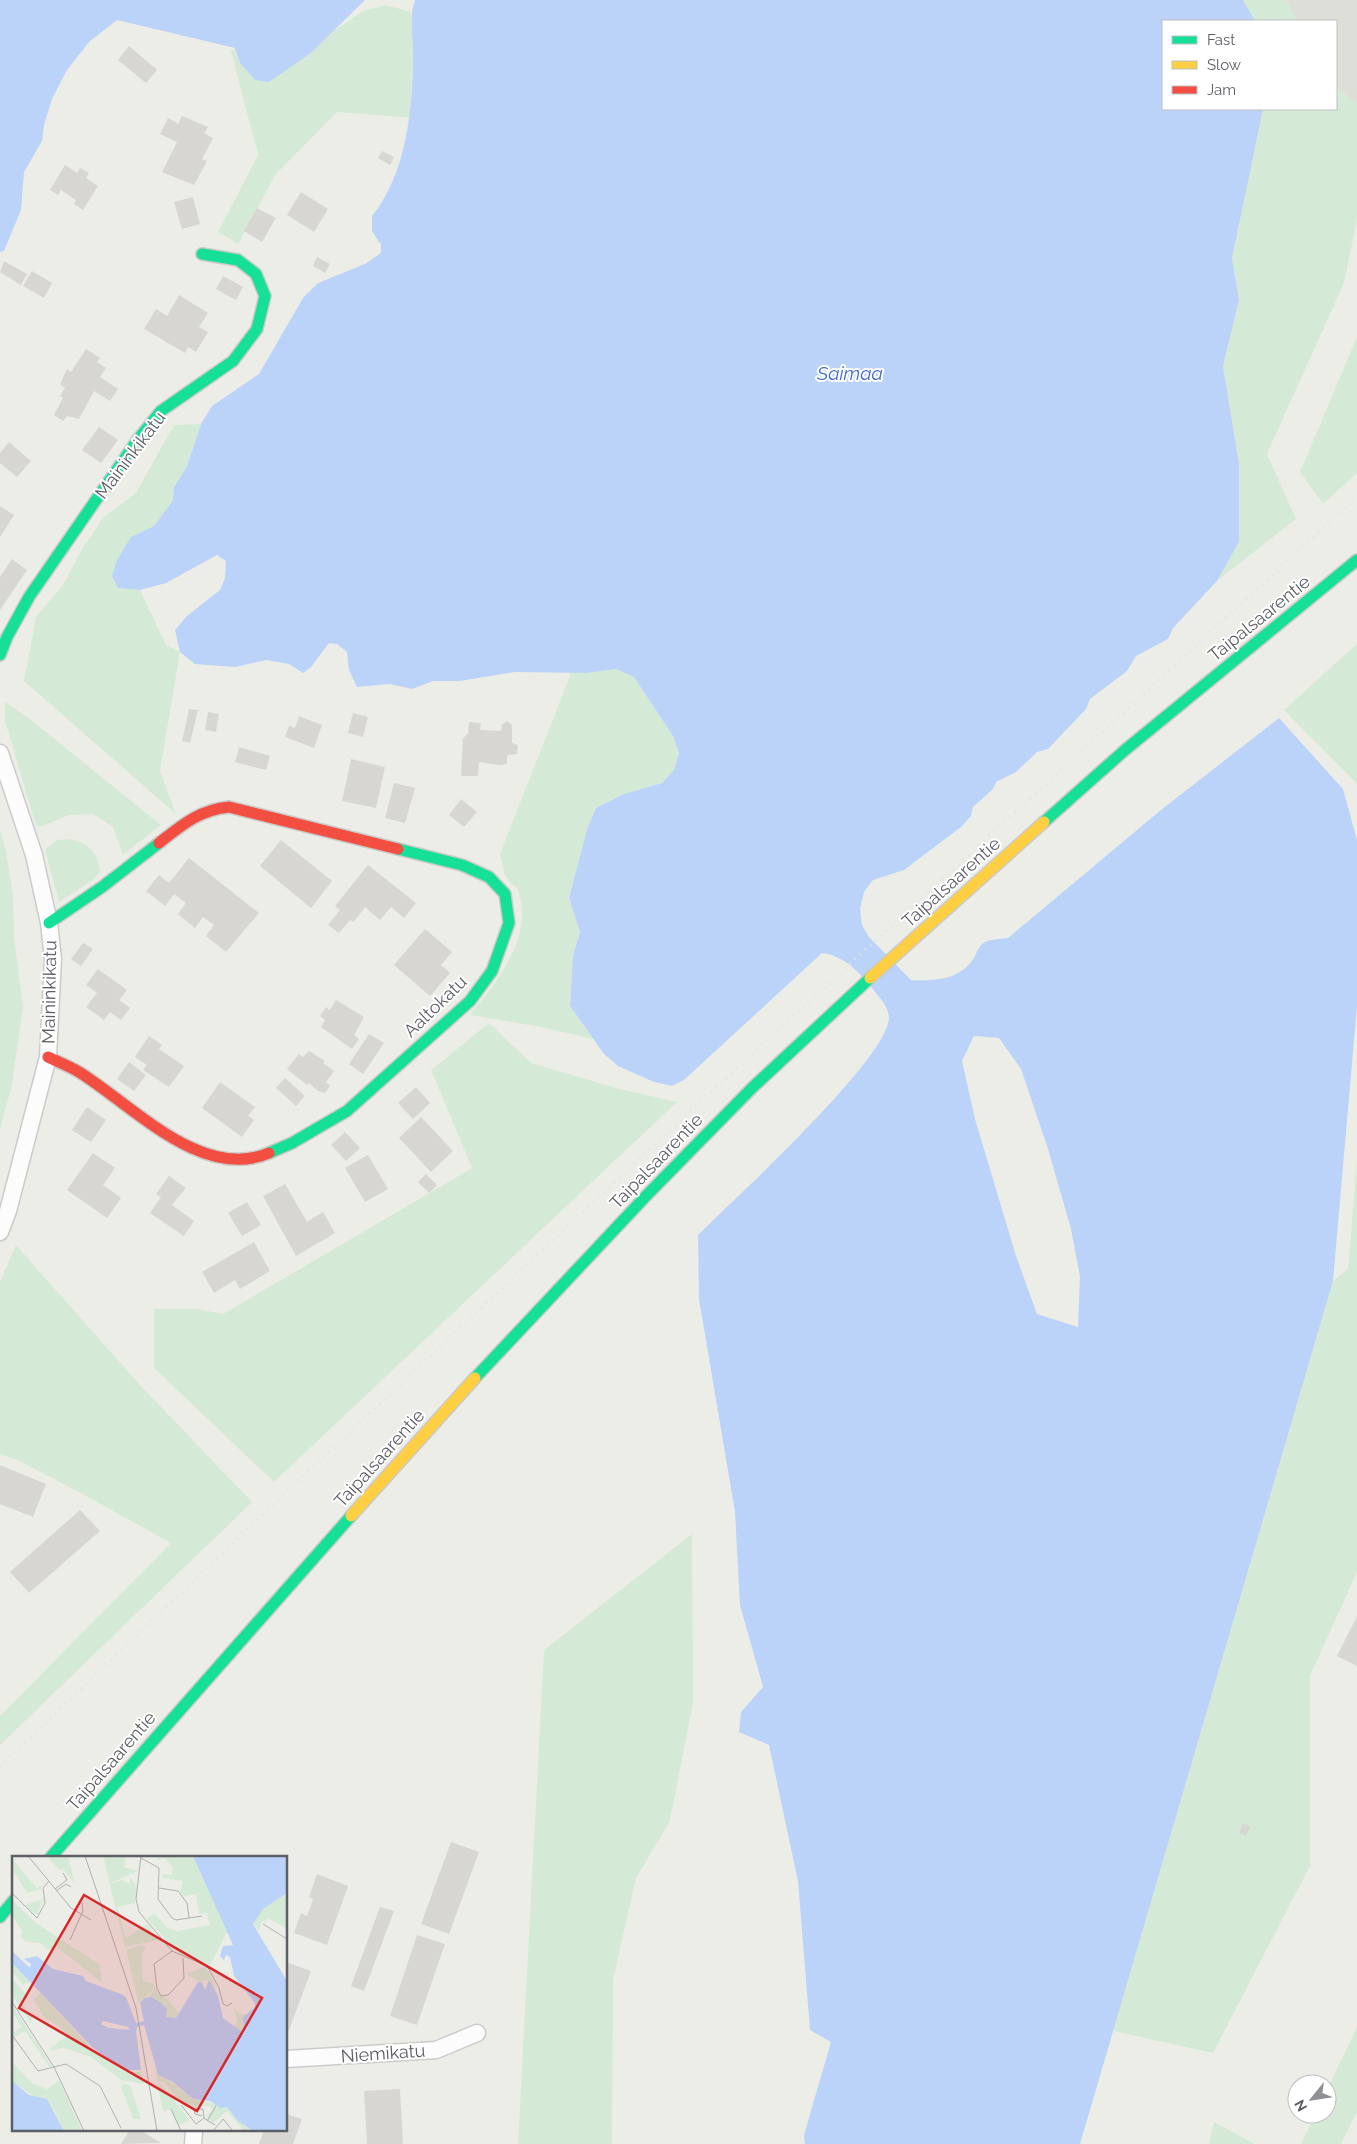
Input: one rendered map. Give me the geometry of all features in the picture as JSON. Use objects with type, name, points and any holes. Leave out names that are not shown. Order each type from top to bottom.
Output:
[{"type":"main road","name":"Maininkikatu","points":[[0,655],[7,637],[29,597],[136,442],[161,411],[232,361],[258,329],[266,296],[256,274],[238,260],[202,254]]},
{"type":"main road","name":"Taipalsaarentie","points":[[52,1856],[425,1433],[541,1307],[752,1088],[912,939],[1125,750],[1357,560]]},
{"type":"main road","name":"Aaltokatu","points":[[48,1057],[79,1072],[158,1129],[193,1149],[230,1159],[260,1157],[292,1143],[347,1111],[470,1001],[492,970],[509,923],[505,894],[489,877],[462,865],[229,807],[211,809],[192,817],[102,887],[49,923]]},
{"type":"main road","points":[[0,1917],[12,1902]]},
{"type":"street","name":"Maininkikatu","points":[[0,753],[29,838],[49,923],[53,959],[48,1057],[8,1211],[0,1232]]},
{"type":"street","name":"Niemikatu","points":[[288,2059],[436,2050],[477,2033]]},
{"type":"shaded area","points":[[1243,0],[1357,0],[1357,123],[1337,110],[1337,20],[1254,20]]},
{"type":"green space","points":[[1243,0],[1286,0],[1297,20],[1254,20]]},
{"type":"green space","points":[[386,5],[411,12],[413,52],[410,118],[337,112],[276,174],[238,244],[218,232],[258,155],[231,51],[235,48],[240,63],[311,53],[334,31],[363,11]]},
{"type":"green space","points":[[1337,86],[1357,105],[1357,220],[1344,283],[1267,454],[1296,519],[1217,581],[1239,542],[1239,464],[1223,366],[1239,300],[1232,258],[1262,110],[1337,110]]},
{"type":"green space","points":[[1357,337],[1357,473],[1323,504],[1300,472]]},
{"type":"green space","points":[[201,424],[187,466],[174,487],[173,500],[154,526],[131,537],[118,588],[140,590],[166,645],[180,652],[160,771],[176,814],[24,681],[36,617],[63,585],[82,549],[104,517],[136,493],[174,425]]},
{"type":"green space","points":[[1357,644],[1357,784],[1284,710]]},
{"type":"green space","points":[[616,669],[634,677],[673,736],[679,753],[674,770],[662,783],[624,794],[596,808],[587,829],[569,898],[580,932],[573,955],[570,1006],[593,1039],[541,1027],[470,1015],[501,974],[517,942],[522,908],[517,889],[505,875],[500,854],[571,673]]},
{"type":"green space","points":[[5,702],[26,716],[161,825],[123,855],[113,827],[93,814],[69,815],[43,826],[36,826],[5,721]]},
{"type":"green space","points":[[0,831],[6,850],[13,897],[14,936],[23,1007],[12,1085],[0,1129]]},
{"type":"green space","points":[[57,840],[75,840],[91,849],[97,859],[100,872],[93,880],[59,902],[45,850]]},
{"type":"green space","points":[[489,1023],[531,1063],[620,1089],[677,1102],[274,1482],[154,1368],[154,1309],[198,1309],[223,1314],[472,1168],[431,1070]]},
{"type":"green space","points":[[1357,1161],[1357,1572],[1310,1676],[1310,1866],[1213,2053],[1113,2031],[1333,1281],[1348,1269]]},
{"type":"green space","points":[[16,1245],[139,1384],[252,1502],[0,1745],[0,1716],[171,1543],[77,1491],[17,1460],[0,1454],[0,1282]]},
{"type":"green space","points":[[692,1534],[693,1703],[670,1821],[636,1878],[613,1980],[612,2144],[518,2144],[544,1650]]},
{"type":"green space","points":[[1357,2027],[1357,2112],[1341,2144],[1301,2144],[1311,2124],[1337,2124],[1337,2074],[1335,2074]]},
{"type":"green space","points":[[1214,2122],[1255,2144],[1209,2144]]},
{"type":"water","points":[[0,0],[365,0],[311,53],[269,82],[255,80],[240,63],[235,48],[117,20],[89,42],[67,70],[52,99],[44,125],[42,141],[24,172],[21,210],[4,251],[0,252]]},
{"type":"water","name":"Saimaa","points":[[415,0],[1243,0],[1254,20],[1162,20],[1162,110],[1263,110],[1232,258],[1239,300],[1223,366],[1239,464],[1239,542],[1217,581],[1173,628],[1168,639],[1136,656],[1127,671],[1090,699],[1086,709],[1048,749],[1037,752],[1016,772],[996,782],[992,790],[973,807],[971,816],[961,827],[904,870],[873,880],[864,892],[860,909],[862,925],[869,937],[911,980],[938,979],[954,975],[968,965],[985,942],[1008,938],[1161,810],[1279,718],[1343,789],[1357,840],[1357,1006],[1333,1281],[1080,2144],[805,2144],[804,2135],[831,2042],[810,2030],[798,1881],[769,1745],[739,1732],[741,1712],[763,1687],[740,1605],[735,1512],[699,1299],[698,1235],[774,1162],[837,1096],[863,1065],[882,1038],[889,1018],[887,1008],[868,983],[853,968],[836,957],[822,953],[684,1080],[672,1086],[654,1082],[618,1066],[604,1054],[570,1006],[573,955],[580,932],[569,898],[587,829],[596,808],[624,794],[662,783],[674,770],[679,753],[673,736],[634,677],[616,669],[586,673],[515,672],[460,681],[433,681],[412,689],[390,684],[357,687],[349,670],[347,652],[337,644],[329,643],[311,667],[303,673],[289,664],[266,660],[236,667],[195,664],[180,652],[175,630],[187,616],[220,590],[225,578],[226,561],[217,555],[166,583],[140,590],[118,588],[112,576],[117,560],[131,537],[154,526],[173,500],[174,487],[187,466],[201,424],[212,406],[259,374],[303,298],[318,283],[365,264],[381,253],[381,245],[372,231],[372,216],[384,199],[393,180],[406,139],[412,95],[412,19]],"holes":[[[974,1036],[999,1038],[1021,1069],[1048,1149],[1071,1229],[1080,1277],[1078,1327],[1037,1314],[1016,1256],[975,1119],[962,1061]]]},
{"type":"building","points":[[129,46],[157,70],[146,83],[118,60]]},
{"type":"building","points":[[182,116],[208,127],[204,133],[213,138],[202,159],[207,161],[194,185],[162,172],[177,142],[160,134],[168,118],[178,124]]},
{"type":"building","points":[[382,151],[394,157],[390,165],[378,158]]},
{"type":"building","points":[[65,165],[77,173],[80,168],[89,173],[86,178],[98,186],[83,210],[74,204],[76,200],[61,190],[58,195],[50,190]]},
{"type":"building","points":[[301,192],[328,209],[314,232],[287,215]]},
{"type":"building","points":[[193,197],[200,224],[182,229],[174,202]]},
{"type":"building","points":[[257,208],[276,218],[262,242],[244,231]]},
{"type":"building","points":[[317,257],[330,264],[325,273],[313,266]]},
{"type":"building","points":[[4,261],[27,274],[21,285],[0,272]]},
{"type":"building","points":[[32,271],[52,283],[44,298],[23,286]]},
{"type":"building","points":[[223,276],[243,287],[236,300],[216,289]]},
{"type":"building","points":[[179,295],[208,313],[199,327],[208,332],[196,352],[188,347],[185,353],[144,329],[156,309],[167,316]]},
{"type":"building","points":[[86,349],[100,358],[97,362],[106,368],[100,377],[118,389],[110,401],[94,391],[79,419],[67,416],[63,421],[54,415],[63,398],[60,396],[65,388],[60,384],[67,369],[71,372]]},
{"type":"building","points":[[99,427],[118,440],[101,463],[82,450]]},
{"type":"building","points":[[9,442],[31,461],[17,477],[0,463],[0,453]]},
{"type":"building","points":[[0,506],[14,515],[0,537]]},
{"type":"building","points":[[12,559],[27,570],[0,610],[0,577]]},
{"type":"building","points":[[189,709],[198,710],[190,743],[182,741]]},
{"type":"building","points":[[208,712],[219,714],[216,732],[205,730]]},
{"type":"building","points":[[353,713],[368,717],[363,737],[348,733]]},
{"type":"building","points":[[299,716],[322,725],[314,748],[285,737],[289,726],[295,728]]},
{"type":"building","points":[[507,721],[512,725],[512,743],[518,745],[517,754],[507,755],[507,764],[499,765],[479,762],[478,776],[461,776],[463,738],[468,734],[469,722],[481,723],[480,730],[501,731],[502,725]]},
{"type":"building","points":[[239,747],[270,756],[266,770],[235,762]]},
{"type":"building","points":[[351,759],[385,767],[376,808],[342,801]]},
{"type":"building","points":[[394,783],[415,788],[405,823],[385,818]]},
{"type":"building","points":[[461,799],[477,812],[464,827],[449,815]]},
{"type":"building","points":[[281,840],[332,881],[311,908],[260,866]]},
{"type":"building","points":[[189,858],[259,913],[226,952],[206,936],[214,925],[203,917],[195,928],[178,914],[186,903],[174,894],[165,906],[146,891],[159,875],[169,883]]},
{"type":"building","points":[[368,865],[416,903],[404,918],[391,907],[380,920],[365,907],[354,922],[350,920],[339,933],[328,925],[340,910],[335,906]]},
{"type":"building","points":[[425,929],[452,952],[441,965],[450,973],[430,996],[394,965]]},
{"type":"building","points":[[83,943],[93,949],[81,966],[71,959]]},
{"type":"building","points":[[98,969],[127,990],[119,1000],[130,1008],[121,1020],[110,1012],[104,1020],[86,1007],[97,993],[86,985]]},
{"type":"building","points":[[336,1000],[364,1017],[354,1035],[359,1039],[352,1049],[321,1027],[325,1020],[320,1016],[326,1007],[330,1010]]},
{"type":"building","points":[[369,1034],[384,1043],[363,1074],[349,1064]]},
{"type":"building","points":[[149,1036],[162,1045],[159,1049],[184,1066],[169,1087],[143,1070],[147,1065],[135,1057]]},
{"type":"building","points":[[309,1051],[325,1061],[323,1063],[334,1071],[326,1082],[330,1086],[325,1093],[318,1091],[309,1083],[307,1085],[287,1069],[299,1054],[303,1057]]},
{"type":"building","points":[[129,1062],[146,1075],[134,1091],[117,1079]]},
{"type":"building","points":[[285,1078],[305,1096],[296,1106],[276,1088]]},
{"type":"building","points":[[220,1082],[255,1107],[248,1116],[254,1120],[242,1137],[202,1108]]},
{"type":"building","points":[[416,1087],[430,1103],[413,1119],[398,1103]]},
{"type":"building","points":[[87,1107],[106,1120],[91,1142],[72,1130]]},
{"type":"building","points":[[421,1117],[453,1151],[431,1172],[399,1138]]},
{"type":"building","points":[[345,1132],[360,1148],[346,1161],[331,1145]]},
{"type":"building","points":[[93,1153],[115,1168],[103,1185],[121,1198],[107,1218],[67,1190]]},
{"type":"building","points":[[368,1155],[388,1189],[365,1202],[345,1168]]},
{"type":"building","points":[[426,1174],[437,1185],[429,1193],[418,1182]]},
{"type":"building","points":[[169,1176],[186,1188],[172,1205],[194,1221],[184,1236],[150,1213],[161,1197],[156,1194]]},
{"type":"building","points":[[285,1184],[307,1222],[323,1212],[335,1233],[296,1256],[263,1196]]},
{"type":"building","points":[[247,1202],[261,1225],[242,1236],[228,1213]]},
{"type":"building","points":[[254,1242],[270,1271],[240,1289],[235,1280],[214,1293],[202,1272]]},
{"type":"building","points":[[0,1465],[46,1484],[33,1517],[0,1504]]},
{"type":"building","points":[[80,1510],[100,1531],[29,1593],[10,1572]]},
{"type":"building","points":[[1357,1616],[1357,1666],[1337,1656]]},
{"type":"building","points":[[1243,1823],[1250,1826],[1246,1836],[1239,1833]]},
{"type":"building","points":[[451,1842],[479,1852],[449,1934],[421,1924]]},
{"type":"building","points":[[317,1874],[348,1886],[327,1945],[294,1933],[301,1913],[307,1916],[313,1899],[309,1897]]},
{"type":"building","points":[[380,1907],[394,1911],[364,1991],[351,1986]]},
{"type":"building","points":[[417,1935],[445,1944],[417,2025],[390,2016]]},
{"type":"building","points":[[288,1963],[311,1971],[288,2030]]},
{"type":"building","points":[[400,2089],[403,2144],[367,2144],[364,2091]]},
{"type":"building","points":[[288,2115],[302,2119],[293,2144],[259,2144],[263,2132],[288,2132]]},
{"type":"building","points":[[129,2132],[143,2132],[161,2143],[121,2144]]},
{"type":"railway","points":[[0,1767],[616,1181],[1357,496]]},
{"type":"traffic: fast","points":[[0,655],[7,637],[29,597],[136,442],[161,411],[233,361],[257,329],[265,296],[256,274],[238,260],[202,254]]},
{"type":"traffic: fast","points":[[1044,822],[1125,750],[1357,560]]},
{"type":"traffic: fast","points":[[49,923],[102,887],[159,843]]},
{"type":"traffic: fast","points":[[269,1153],[292,1143],[347,1111],[470,1001],[492,971],[509,923],[505,894],[489,877],[462,865],[398,849]]},
{"type":"traffic: fast","points":[[475,1378],[646,1196],[752,1088],[870,978]]},
{"type":"traffic: fast","points":[[52,1856],[351,1516]]},
{"type":"traffic: fast","points":[[0,1917],[12,1902]]},
{"type":"traffic: slow","points":[[870,978],[1044,822]]},
{"type":"traffic: slow","points":[[351,1516],[475,1378]]},
{"type":"traffic: jam","points":[[159,843],[191,819],[209,811],[229,807],[398,849]]},
{"type":"traffic: jam","points":[[48,1057],[79,1072],[144,1119],[193,1149],[218,1157],[244,1159],[269,1153]]}]
